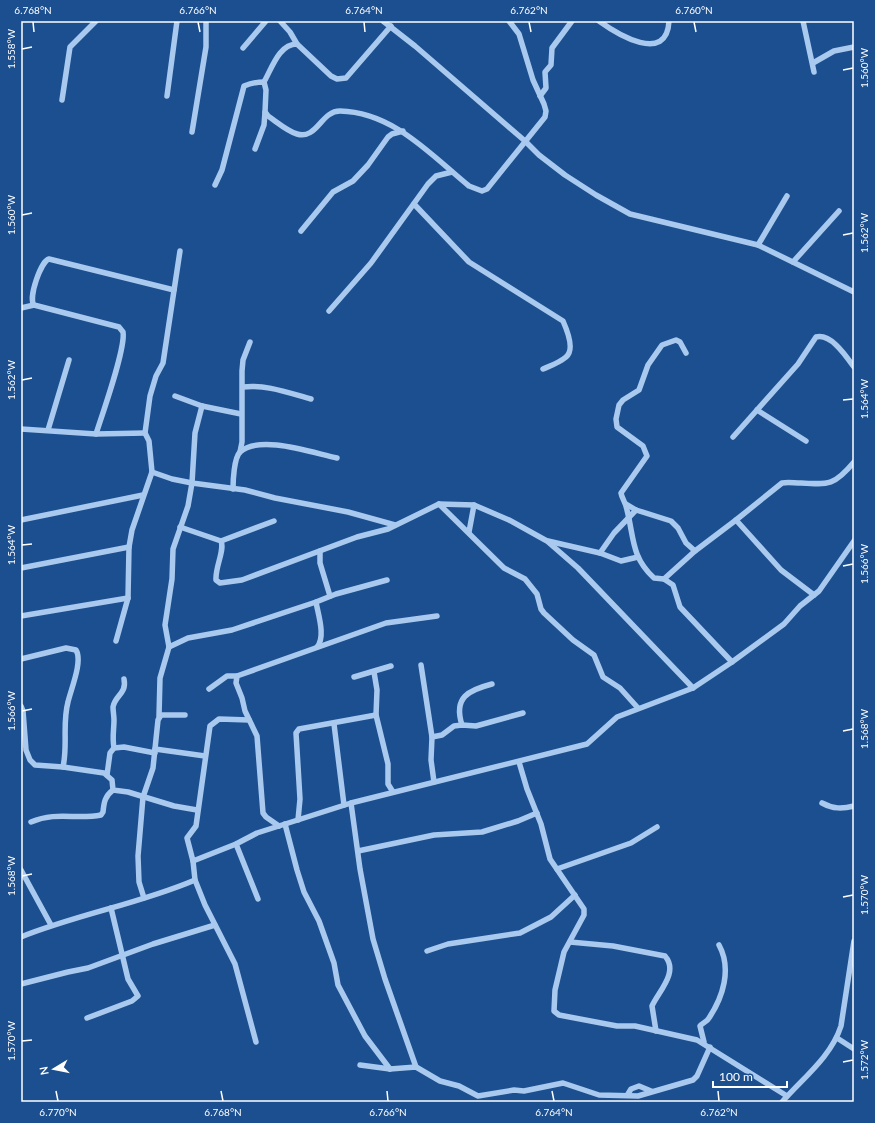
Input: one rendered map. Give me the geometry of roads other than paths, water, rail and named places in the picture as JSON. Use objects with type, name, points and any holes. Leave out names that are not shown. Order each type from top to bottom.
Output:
[{"type":"street","points":[[62,100],[70,47],[96,21]]},
{"type":"street","points":[[167,96],[176,21]]},
{"type":"street","points":[[192,132],[206,47],[206,21]]},
{"type":"street","points":[[244,48],[266,21]]},
{"type":"street","points":[[280,21],[290,32],[297,44],[331,76],[337,79],[346,78],[391,26]]},
{"type":"street","points":[[383,21],[391,26],[539,155],[565,175],[610,204],[630,214],[758,245],[854,292]]},
{"type":"street","points":[[265,112],[268,116],[297,134],[312,132],[330,113],[338,111],[368,116],[403,132],[469,186],[482,192],[487,189],[545,117],[546,111],[533,80],[519,34],[509,21]]},
{"type":"street","points":[[540,96],[546,88],[544,74],[551,65],[552,48],[572,21]]},
{"type":"street","points":[[599,21],[617,33],[646,44],[655,43],[663,38],[667,34],[669,21]]},
{"type":"street","points":[[803,21],[814,72]]},
{"type":"street","points":[[255,149],[264,124],[266,90],[264,82],[274,63],[286,46],[297,44]]},
{"type":"street","points":[[813,63],[834,51],[854,47]]},
{"type":"street","points":[[215,185],[222,170],[244,86],[250,83],[264,82]]},
{"type":"street","points":[[301,231],[333,192],[353,181],[388,137],[392,134],[403,132]]},
{"type":"street","points":[[329,311],[371,263],[428,184],[436,176],[452,172]]},
{"type":"street","points":[[758,245],[787,196]]},
{"type":"street","points":[[414,204],[469,262],[563,321],[568,335],[569,352],[564,358],[543,369]]},
{"type":"street","points":[[793,262],[839,211]]},
{"type":"street","points":[[116,641],[128,598],[129,547],[133,524],[152,472],[149,441],[145,433],[150,396],[156,376],[163,363],[180,251]]},
{"type":"street","points":[[34,305],[31,298],[32,292],[44,263],[49,259],[174,290]]},
{"type":"street","points":[[21,308],[34,305],[118,328],[123,332],[124,338],[96,434]]},
{"type":"street","points":[[733,437],[798,364],[816,337],[827,338],[842,351],[854,367]]},
{"type":"street","points":[[686,353],[680,342],[676,340],[662,345],[648,365],[639,390],[623,400],[619,406],[616,427],[644,446],[647,456],[621,493],[626,504],[633,546],[638,557],[654,578],[664,579],[675,588],[680,607],[694,619],[732,662]]},
{"type":"street","points":[[233,489],[232,478],[242,442],[241,414],[243,360],[250,342]]},
{"type":"street","points":[[48,430],[69,360]]},
{"type":"street","points":[[243,387],[268,388],[311,399]]},
{"type":"street","points":[[175,396],[202,406],[241,414]]},
{"type":"street","points":[[144,898],[138,869],[143,797],[150,782],[159,716],[160,678],[169,647],[165,625],[172,579],[173,549],[192,483],[195,433],[202,406]]},
{"type":"street","points":[[757,410],[806,441]]},
{"type":"street","points":[[21,429],[96,434],[145,433]]},
{"type":"street","points":[[240,452],[264,444],[288,446],[337,458]]},
{"type":"street","points":[[664,579],[695,551],[782,484],[788,482],[816,484],[830,483],[843,476],[854,462]]},
{"type":"street","points":[[152,472],[172,480],[233,489],[348,512],[395,525]]},
{"type":"street","points":[[21,520],[143,495]]},
{"type":"street","points":[[221,541],[223,546],[215,571],[216,580],[220,583],[242,580],[348,542],[358,536],[380,532],[439,504],[474,505],[509,520],[547,541],[578,568],[693,688]]},
{"type":"street","points":[[439,504],[504,568],[525,579],[537,594],[541,609],[544,613],[573,640],[594,655],[603,677],[620,688],[638,708]]},
{"type":"street","points":[[626,504],[636,510],[671,521],[678,528],[686,543],[695,551]]},
{"type":"street","points":[[469,532],[474,505]]},
{"type":"street","points":[[600,552],[614,533],[636,510]]},
{"type":"street","points":[[736,520],[781,570],[814,595]]},
{"type":"street","points":[[180,527],[221,541],[274,521]]},
{"type":"street","points":[[547,541],[600,552],[621,562],[638,557]]},
{"type":"street","points":[[193,861],[236,844],[257,833],[344,805],[587,744],[593,741],[610,721],[638,708],[693,688],[784,624],[800,606],[819,591],[854,541]]},
{"type":"street","points":[[21,568],[129,547]]},
{"type":"street","points":[[320,551],[320,563],[330,596]]},
{"type":"street","points":[[169,647],[188,638],[232,630],[330,596],[387,580]]},
{"type":"street","points":[[21,616],[128,598]]},
{"type":"street","points":[[315,648],[321,642],[316,602]]},
{"type":"street","points":[[209,689],[227,676],[237,676],[386,623],[436,616]]},
{"type":"street","points":[[21,659],[66,648],[76,650],[79,654],[65,714],[66,752],[63,767]]},
{"type":"street","points":[[421,665],[432,737],[431,760],[434,782]]},
{"type":"street","points":[[354,677],[391,666]]},
{"type":"street","points":[[374,672],[378,690],[376,715],[385,750],[388,784],[393,792]]},
{"type":"street","points":[[237,676],[236,683],[240,690],[249,720],[257,736],[263,813],[266,817],[279,826]]},
{"type":"street","points":[[114,748],[112,736],[114,728],[113,707],[124,690],[124,679]]},
{"type":"street","points":[[462,725],[459,718],[462,699],[471,690],[492,684]]},
{"type":"street","points":[[21,706],[23,711],[26,750],[30,760],[35,765],[63,767],[107,775],[112,780],[113,790]]},
{"type":"street","points":[[432,737],[442,736],[454,726],[476,726],[522,713]]},
{"type":"street","points":[[159,716],[185,715]]},
{"type":"street","points":[[298,820],[300,799],[296,732],[299,729],[334,724],[376,715]]},
{"type":"street","points":[[249,720],[219,719],[210,726],[197,810],[196,826],[187,838],[193,861],[195,880],[215,925],[235,964],[256,1042]]},
{"type":"street","points":[[334,724],[344,805]]},
{"type":"street","points":[[107,775],[110,753],[114,748],[124,747],[205,756]]},
{"type":"street","points":[[519,762],[527,789],[537,813],[546,850],[584,909],[584,915],[564,952],[555,990],[553,1008],[557,1014],[684,1036],[704,1042],[787,1096]]},
{"type":"street","points":[[31,822],[42,817],[58,815],[101,815],[103,812],[104,800],[107,794],[113,790],[174,806],[197,810]]},
{"type":"street","points":[[351,803],[373,939],[385,979],[408,1040],[416,1067]]},
{"type":"street","points":[[822,803],[829,807],[842,809],[854,806]]},
{"type":"street","points":[[358,851],[434,835],[482,832],[518,822],[537,813]]},
{"type":"street","points":[[285,824],[297,870],[334,963],[338,985],[365,1036],[390,1069]]},
{"type":"street","points":[[557,869],[631,843],[657,827]]},
{"type":"street","points":[[236,844],[258,899]]},
{"type":"street","points":[[21,870],[51,925]]},
{"type":"street","points":[[21,937],[51,925],[173,890],[195,880]]},
{"type":"street","points":[[426,951],[448,944],[520,933],[551,917],[575,895]]},
{"type":"street","points":[[87,1018],[132,1001],[138,996],[131,986],[111,908]]},
{"type":"street","points":[[21,984],[81,970],[124,954],[215,925]]},
{"type":"street","points":[[782,1102],[809,1073],[837,1038],[841,1026],[854,941]]},
{"type":"street","points":[[570,942],[613,946],[665,956],[669,964],[668,977],[664,988],[652,1006],[656,1031]]},
{"type":"street","points":[[704,1042],[700,1026],[709,1019],[716,1007],[724,985],[725,961],[719,945]]},
{"type":"street","points":[[837,1038],[854,1049]]},
{"type":"street","points":[[360,1065],[390,1069],[416,1067],[440,1081],[459,1086],[478,1096],[514,1090],[524,1091],[563,1083],[599,1095],[628,1094],[638,1096],[651,1091],[694,1080],[710,1047]]},
{"type":"street","points":[[628,1094],[631,1089],[639,1086],[651,1091]]}]
